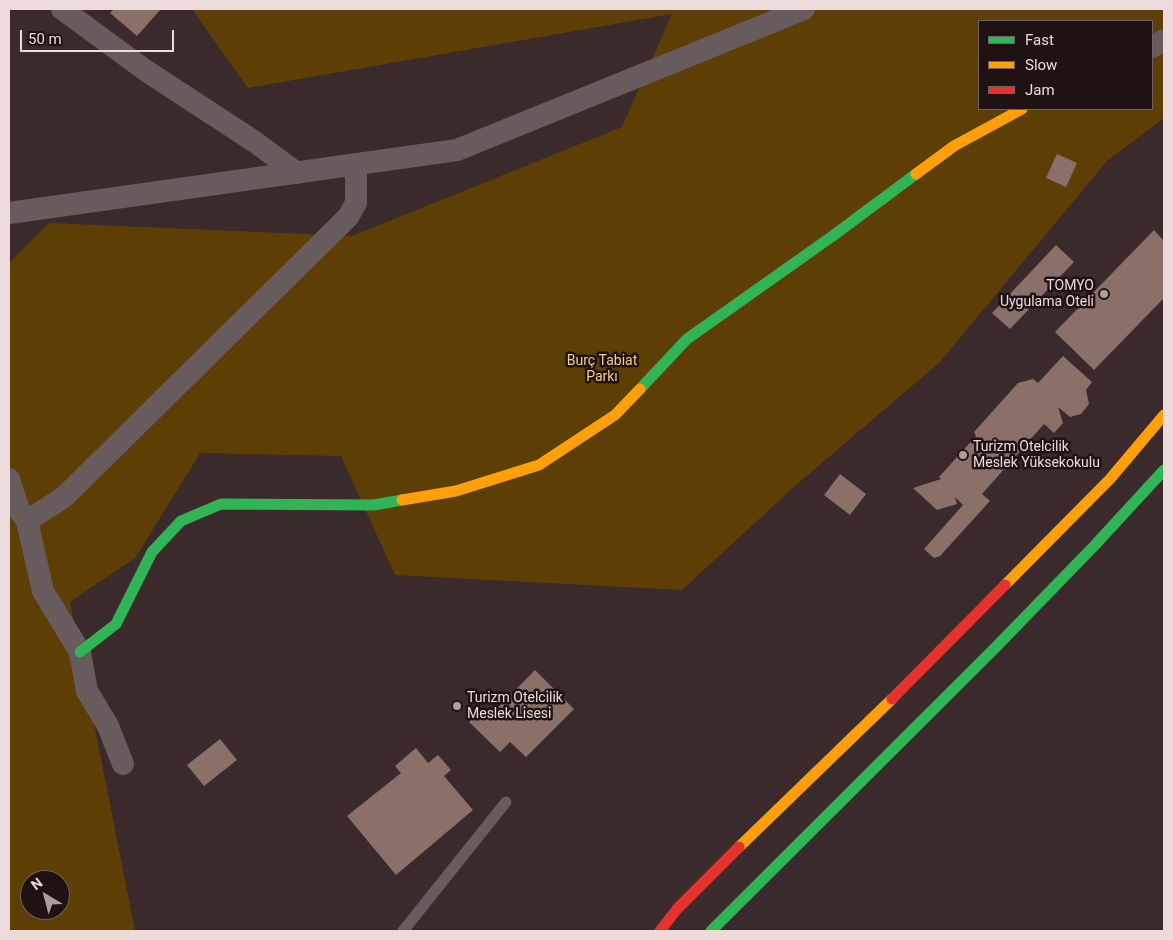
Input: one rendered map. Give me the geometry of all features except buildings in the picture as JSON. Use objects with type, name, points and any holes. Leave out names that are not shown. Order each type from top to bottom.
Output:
[{"type":"main road","points":[[80,652],[116,624],[152,552],[182,521],[221,504],[374,505],[456,491],[538,465],[615,415],[687,339],[834,235],[954,146],[1020,110]]},
{"type":"main road","points":[[660,931],[677,909],[748,838],[878,719],[1110,479],[1164,415]]},
{"type":"main road","points":[[710,931],[899,739],[1095,545],[1164,470]]},
{"type":"street","points":[[62,9],[145,70],[255,142],[297,173]]},
{"type":"street","points":[[9,213],[457,150],[798,9]]},
{"type":"street","points":[[1153,46],[1164,40]]},
{"type":"street","points":[[27,521],[64,497],[348,217],[356,203],[356,165]]},
{"type":"street","points":[[9,479],[19,510],[27,521],[43,591],[80,652],[87,690],[108,726],[123,764]]},
{"type":"lane","points":[[403,931],[506,802]]},
{"type":"green space","name":"Burç Tabiat Parkı","points":[[192,9],[1164,9],[1164,118],[1107,161],[939,363],[796,485],[682,590],[395,575],[341,456],[200,453],[136,557],[70,602],[135,931],[9,931],[9,263],[49,223],[352,236],[622,127],[672,14],[248,88]]},
{"type":"traffic: fast","points":[[640,389],[687,339],[834,235],[916,174]]},
{"type":"traffic: fast","points":[[711,931],[994,649],[1095,545],[1164,470]]},
{"type":"traffic: fast","points":[[80,652],[116,624],[152,552],[181,521],[221,504],[374,505],[402,500]]},
{"type":"traffic: slow","points":[[916,174],[954,146],[1020,110]]},
{"type":"traffic: slow","points":[[402,500],[456,491],[539,465],[615,415],[640,389]]},
{"type":"traffic: slow","points":[[1005,585],[1110,479],[1164,415]]},
{"type":"traffic: slow","points":[[739,847],[892,699]]},
{"type":"traffic: jam","points":[[892,699],[1005,585]]},
{"type":"traffic: jam","points":[[660,931],[677,909],[739,847]]},
{"type":"place","name":"TOMYO Uygulama Oteli","points":[[1104,294]]},
{"type":"place","name":"Turizm Otelcilik Meslek Yüksekokulu","points":[[963,455]]},
{"type":"place","name":"Turizm Otelcilik Meslek Lisesi","points":[[457,706]]}]
